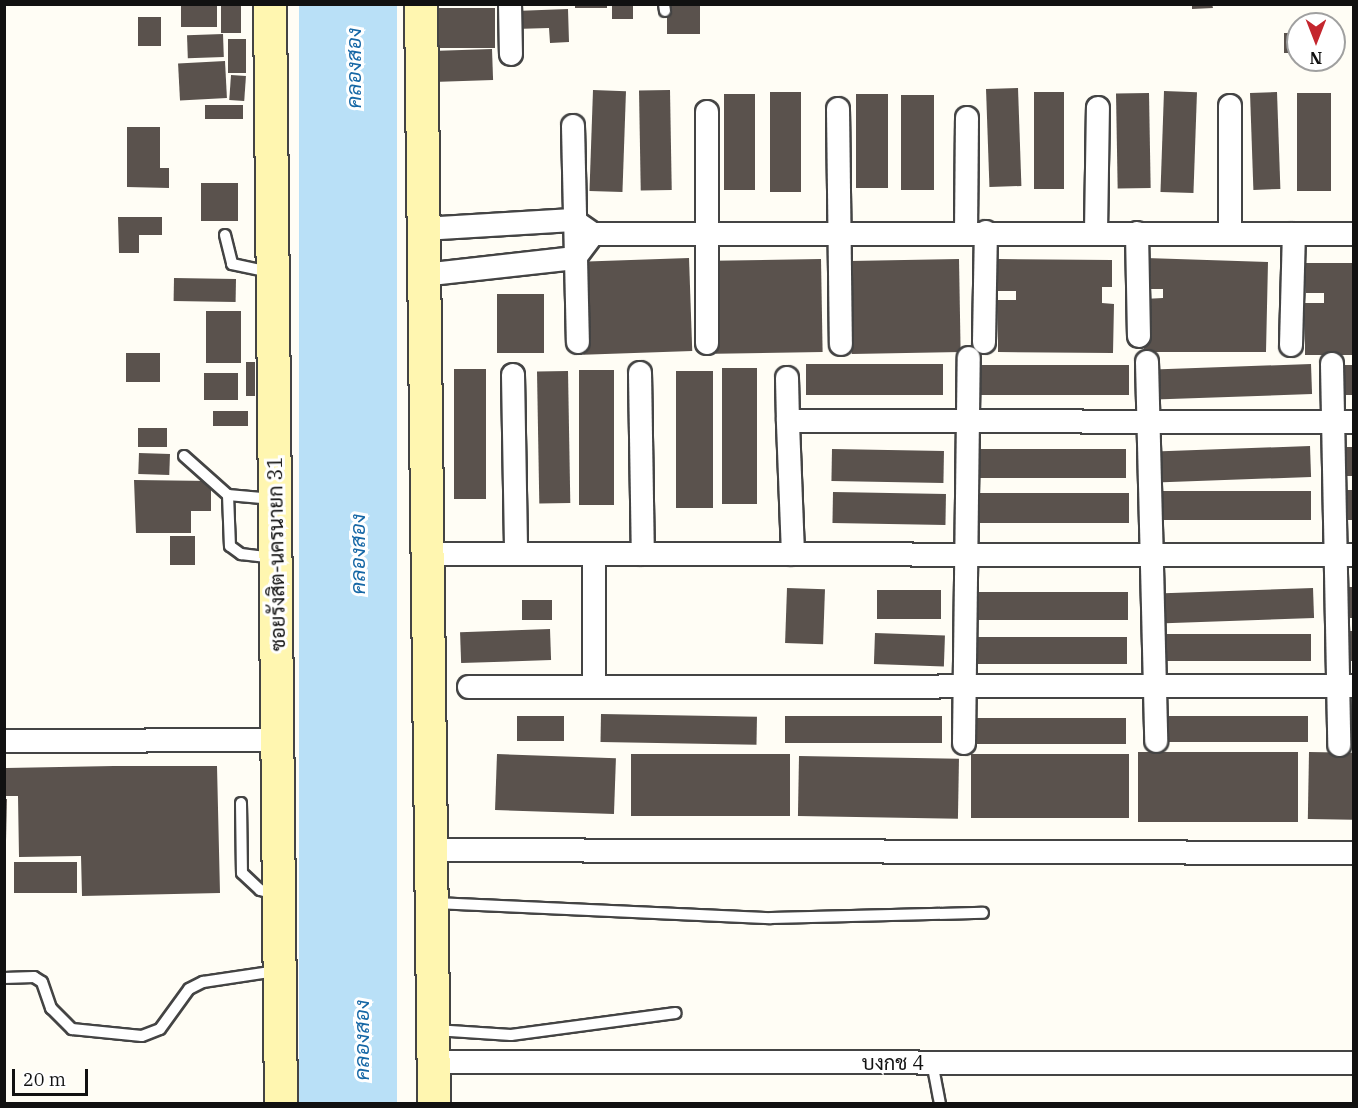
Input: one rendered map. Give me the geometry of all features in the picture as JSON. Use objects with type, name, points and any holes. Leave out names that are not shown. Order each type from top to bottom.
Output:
[{"type":"street","name":"ซอยรังสิต-นครนายก 31","points":[[270,4],[281,1104]]},
{"type":"street","points":[[421,4],[434,1104]]},
{"type":"street","points":[[510,4],[511,54]]},
{"type":"street","points":[[1230,106],[1230,233]]},
{"type":"street","points":[[1096,232],[1098,108]]},
{"type":"street","points":[[838,109],[841,345]]},
{"type":"street","points":[[707,112],[705,230],[707,343]]},
{"type":"street","points":[[964,743],[968,422],[976,350],[976,232],[967,118]]},
{"type":"street","points":[[573,126],[573,220],[578,342]]},
{"type":"street","points":[[423,229],[573,220],[593,234],[705,230],[1353,234]]},
{"type":"street","points":[[1137,233],[1139,336]]},
{"type":"street","points":[[424,275],[575,258],[593,234]]},
{"type":"street","points":[[1291,345],[1294,234]]},
{"type":"street","points":[[1147,362],[1156,741]]},
{"type":"street","points":[[1332,364],[1343,422],[1346,686],[1339,745]]},
{"type":"street","points":[[640,373],[643,554]]},
{"type":"street","points":[[513,375],[516,554]]},
{"type":"street","points":[[787,378],[793,554]]},
{"type":"street","points":[[788,421],[1343,422]]},
{"type":"street","points":[[427,554],[1345,555]]},
{"type":"street","points":[[594,554],[594,687]]},
{"type":"street","points":[[469,687],[1346,686]]},
{"type":"street","points":[[4,741],[278,740]]},
{"type":"street","points":[[430,850],[1353,853]]},
{"type":"street","name":"บงกช 4","points":[[433,1062],[1353,1063]]},
{"type":"lane","points":[[225,235],[232,264],[273,273]]},
{"type":"lane","points":[[184,456],[228,495],[276,500]]},
{"type":"lane","points":[[228,495],[230,546],[241,554],[276,558]]},
{"type":"lane","points":[[241,803],[242,873],[260,890],[279,895]]},
{"type":"lane","points":[[431,903],[771,918],[983,914]]},
{"type":"lane","points":[[4,978],[33,977],[42,982],[51,1008],[72,1029],[142,1036],[160,1029],[189,989],[203,982],[280,970]]},
{"type":"lane","points":[[432,1030],[511,1035],[676,1013]]},
{"type":"lane","points":[[932,1062],[940,1104]]},
{"type":"water","name":"คลองสอง","points":[[299,5],[397,5],[397,1103],[299,1103]]},
{"type":"building","points":[[181,4],[217,4],[217,27],[181,27]]},
{"type":"building","points":[[221,4],[241,4],[241,33],[221,33]]},
{"type":"building","points":[[575,4],[607,4],[607,8],[575,8]]},
{"type":"building","points":[[612,4],[633,4],[633,19],[612,19]]},
{"type":"building","points":[[667,4],[700,4],[700,34],[667,34]]},
{"type":"building","points":[[1192,4],[1212,4],[1213,8],[1192,9]]},
{"type":"building","points":[[437,8],[495,8],[495,48],[437,48]]},
{"type":"building","points":[[568,9],[569,42],[550,43],[549,28],[515,29],[515,11]]},
{"type":"building","points":[[138,17],[161,17],[161,46],[138,46]]},
{"type":"building","points":[[1284,33],[1286,33],[1286,53],[1284,53]]},
{"type":"building","points":[[223,34],[224,57],[188,58],[187,35]]},
{"type":"building","points":[[228,39],[246,39],[246,73],[228,73]]},
{"type":"building","points":[[492,49],[493,80],[433,82],[432,51]]},
{"type":"building","points":[[225,61],[227,98],[180,100],[178,63]]},
{"type":"building","points":[[231,75],[246,76],[244,101],[229,100]]},
{"type":"building","points":[[1018,88],[1021,186],[989,187],[986,89]]},
{"type":"building","points":[[593,90],[626,91],[622,192],[589,191]]},
{"type":"building","points":[[670,90],[672,190],[641,191],[639,91]]},
{"type":"building","points":[[1164,91],[1197,92],[1193,193],[1160,192]]},
{"type":"building","points":[[770,92],[801,92],[801,192],[770,192]]},
{"type":"building","points":[[1034,92],[1064,92],[1064,189],[1034,189]]},
{"type":"building","points":[[1277,92],[1280,189],[1253,190],[1250,93]]},
{"type":"building","points":[[1149,93],[1151,188],[1118,189],[1116,94]]},
{"type":"building","points":[[1297,93],[1331,93],[1331,191],[1297,191]]},
{"type":"building","points":[[724,94],[755,94],[755,190],[724,190]]},
{"type":"building","points":[[856,94],[888,94],[888,188],[856,188]]},
{"type":"building","points":[[901,95],[934,95],[934,190],[901,190]]},
{"type":"building","points":[[205,105],[243,105],[243,119],[205,119]]},
{"type":"building","points":[[127,127],[160,127],[160,168],[169,168],[169,188],[127,187]]},
{"type":"building","points":[[201,183],[238,183],[238,221],[201,221]]},
{"type":"building","points":[[118,217],[162,217],[162,235],[139,235],[139,253],[119,253]]},
{"type":"building","points":[[689,258],[692,351],[583,355],[580,262]]},
{"type":"building","points":[[1146,258],[1268,262],[1266,352],[1144,352],[1144,299],[1163,298],[1163,289],[1144,289]]},
{"type":"building","points":[[821,259],[823,352],[716,354],[714,261]]},
{"type":"building","points":[[959,259],[961,352],[852,354],[850,261]]},
{"type":"building","points":[[998,259],[1112,260],[1112,287],[1102,287],[1102,303],[1114,304],[1113,353],[998,352],[998,300],[1016,300],[1016,291],[998,291]]},
{"type":"building","points":[[1306,263],[1354,263],[1354,355],[1305,355],[1305,303],[1324,303],[1324,293],[1306,293]]},
{"type":"building","points":[[174,278],[236,279],[236,302],[174,301]]},
{"type":"building","points":[[497,294],[544,294],[544,353],[497,353]]},
{"type":"building","points":[[206,311],[241,311],[241,363],[206,363]]},
{"type":"building","points":[[126,353],[160,353],[160,382],[126,382]]},
{"type":"building","points":[[246,362],[255,362],[255,396],[246,396]]},
{"type":"building","points":[[806,364],[943,364],[943,395],[806,395]]},
{"type":"building","points":[[1311,364],[1312,394],[1155,399],[1154,369]]},
{"type":"building","points":[[976,365],[1129,365],[1129,395],[976,395]]},
{"type":"building","points":[[1340,365],[1354,365],[1354,395],[1340,395]]},
{"type":"building","points":[[722,368],[757,368],[757,504],[722,504]]},
{"type":"building","points":[[454,369],[486,369],[486,499],[454,499]]},
{"type":"building","points":[[579,370],[614,370],[614,505],[579,505]]},
{"type":"building","points":[[568,371],[570,503],[539,504],[537,372]]},
{"type":"building","points":[[676,371],[713,371],[713,508],[676,508]]},
{"type":"building","points":[[204,373],[238,373],[238,400],[204,400]]},
{"type":"building","points":[[213,411],[248,411],[248,426],[213,426]]},
{"type":"building","points":[[138,428],[167,428],[167,447],[138,447]]},
{"type":"building","points":[[1310,446],[1311,477],[1156,482],[1155,451]]},
{"type":"building","points":[[1340,447],[1354,447],[1354,476],[1340,476]]},
{"type":"building","points":[[832,449],[944,451],[943,483],[831,481]]},
{"type":"building","points":[[974,449],[1126,449],[1126,478],[974,478]]},
{"type":"building","points":[[139,453],[170,454],[169,475],[138,474]]},
{"type":"building","points":[[134,480],[211,481],[211,511],[191,511],[191,533],[136,533]]},
{"type":"building","points":[[1342,490],[1354,490],[1354,520],[1342,520]]},
{"type":"building","points":[[1157,491],[1311,491],[1311,520],[1157,520]]},
{"type":"building","points":[[833,492],[946,494],[945,525],[832,523]]},
{"type":"building","points":[[971,493],[1129,493],[1129,523],[971,523]]},
{"type":"building","points":[[170,536],[195,536],[195,565],[170,565]]},
{"type":"building","points":[[1342,587],[1354,587],[1354,618],[1342,618]]},
{"type":"building","points":[[787,588],[825,589],[823,644],[785,643]]},
{"type":"building","points":[[1313,588],[1314,618],[1158,623],[1157,593]]},
{"type":"building","points":[[877,590],[941,590],[941,619],[877,619]]},
{"type":"building","points":[[973,592],[1128,592],[1128,620],[973,620]]},
{"type":"building","points":[[522,600],[552,600],[552,620],[522,620]]},
{"type":"building","points":[[550,629],[551,660],[461,663],[460,632]]},
{"type":"building","points":[[1341,631],[1354,631],[1354,661],[1341,661]]},
{"type":"building","points":[[875,633],[945,635],[944,666],[874,664]]},
{"type":"building","points":[[1158,634],[1311,634],[1311,661],[1158,661]]},
{"type":"building","points":[[973,637],[1127,637],[1127,664],[973,664]]},
{"type":"building","points":[[601,714],[757,717],[756,745],[601,742]]},
{"type":"building","points":[[517,716],[564,716],[564,741],[517,741]]},
{"type":"building","points":[[785,716],[942,716],[942,743],[785,743]]},
{"type":"building","points":[[1159,716],[1308,716],[1308,742],[1159,742]]},
{"type":"building","points":[[1342,716],[1354,716],[1354,743],[1342,743]]},
{"type":"building","points":[[972,718],[1126,718],[1126,744],[972,744]]},
{"type":"building","points":[[1138,752],[1298,752],[1298,822],[1138,822]]},
{"type":"building","points":[[1309,752],[1354,753],[1353,820],[1308,819]]},
{"type":"building","points":[[497,754],[616,758],[614,814],[495,810]]},
{"type":"building","points":[[631,754],[790,754],[790,816],[631,816]]},
{"type":"building","points":[[971,754],[1129,754],[1129,818],[971,818]]},
{"type":"building","points":[[799,756],[959,759],[958,819],[798,816]]},
{"type":"building","points":[[217,766],[220,893],[82,896],[81,856],[19,857],[18,796],[6,796],[6,768]]},
{"type":"building","points":[[4,799],[7,799],[6,841],[4,841]]},
{"type":"building","points":[[14,862],[77,862],[77,893],[14,893]]}]
